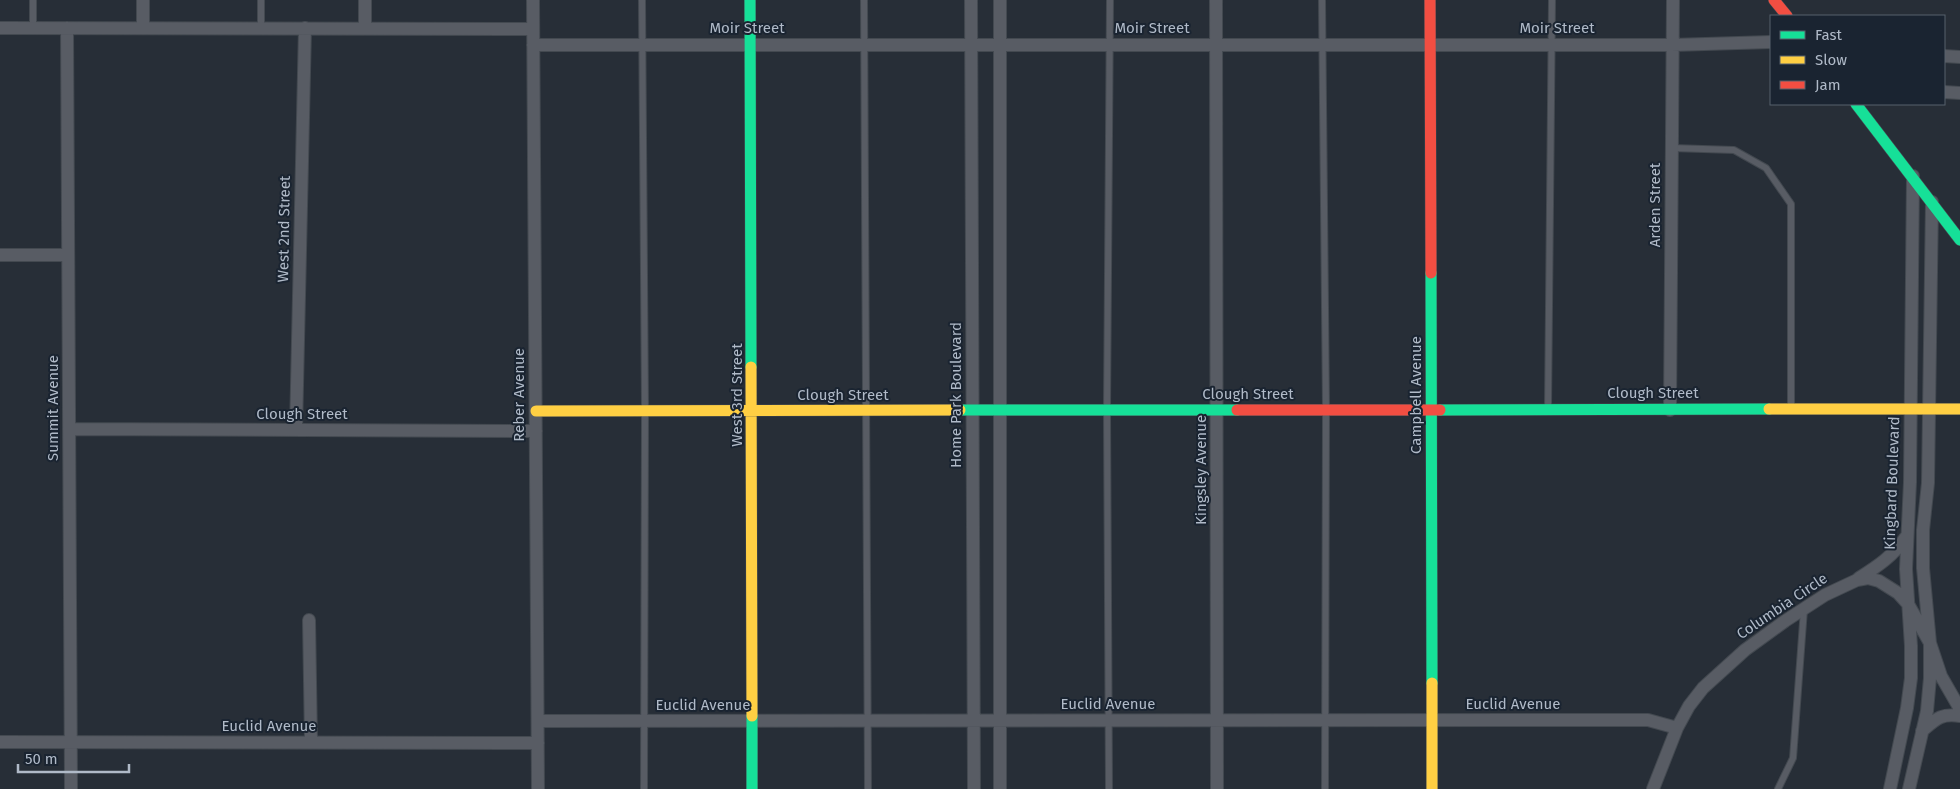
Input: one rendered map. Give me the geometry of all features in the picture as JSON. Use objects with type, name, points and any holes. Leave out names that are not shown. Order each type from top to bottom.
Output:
[{"type":"street","points":[[143,0],[143,28]]},
{"type":"street","points":[[364,0],[365,28]]},
{"type":"street","name":"Reber Avenue","points":[[533,0],[538,789]]},
{"type":"street","name":"West 3rd Street","points":[[750,0],[752,789]]},
{"type":"street","name":"Home Park Boulevard","points":[[971,0],[974,789]]},
{"type":"street","points":[[1000,0],[1000,789]]},
{"type":"street","name":"Kingsley Avenue","points":[[1216,0],[1217,789]]},
{"type":"street","name":"Campbell Avenue","points":[[1430,0],[1432,789]]},
{"type":"street","name":"Arden Street","points":[[1670,410],[1673,0]]},
{"type":"street","points":[[1774,0],[1786,15]]},
{"type":"street","points":[[0,28],[533,29]]},
{"type":"street","name":"Summit Avenue","points":[[67,28],[71,789]]},
{"type":"street","name":"West 2nd Street","points":[[296,430],[305,28]]},
{"type":"street","name":"Moir Street","points":[[533,44],[1672,44],[1770,42]]},
{"type":"street","points":[[1945,56],[1960,57]]},
{"type":"street","points":[[1945,92],[1960,93]]},
{"type":"street","points":[[1857,105],[1932,202],[1956,228],[1960,240]]},
{"type":"street","name":"Kingbard Boulevard","points":[[1890,789],[1907,708],[1911,678],[1906,537],[1910,482],[1912,176]]},
{"type":"street","points":[[1909,789],[1927,711],[1930,678],[1930,643],[1923,568],[1923,530],[1928,483],[1932,202]]},
{"type":"street","points":[[0,255],[68,255]]},
{"type":"street","name":"Clough Street","points":[[536,412],[1960,409]]},
{"type":"street","name":"Clough Street","points":[[69,429],[536,431]]},
{"type":"street","points":[[1857,580],[1885,561],[1896,551],[1906,537]]},
{"type":"street","name":"Columbia Circle","points":[[1654,789],[1677,728],[1689,706],[1703,688],[1745,650],[1844,584],[1857,580],[1868,578],[1879,580],[1898,593],[1908,604],[1930,643],[1941,676],[1960,709]]},
{"type":"street","points":[[309,620],[311,742]]},
{"type":"street","points":[[1922,731],[1938,717],[1960,716]]},
{"type":"street","name":"Euclid Avenue","points":[[538,721],[1648,720],[1677,728]]},
{"type":"street","name":"Euclid Avenue","points":[[0,742],[538,743]]},
{"type":"lane","points":[[32,0],[33,28]]},
{"type":"lane","points":[[261,0],[261,28]]},
{"type":"lane","points":[[642,0],[645,411],[644,789]]},
{"type":"lane","points":[[864,0],[868,789]]},
{"type":"lane","points":[[1109,789],[1107,410],[1110,0]]},
{"type":"lane","points":[[1322,0],[1326,410],[1325,789]]},
{"type":"lane","points":[[1548,410],[1552,0]]},
{"type":"lane","points":[[1672,148],[1734,150],[1766,168],[1791,204],[1791,410]]},
{"type":"lane","points":[[1778,789],[1793,758],[1804,609]]},
{"type":"traffic: fast","points":[[750,0],[751,367]]},
{"type":"traffic: fast","points":[[1857,105],[1960,240]]},
{"type":"traffic: fast","points":[[1431,273],[1432,683]]},
{"type":"traffic: fast","points":[[1440,410],[1769,409]]},
{"type":"traffic: fast","points":[[960,410],[1237,410]]},
{"type":"traffic: fast","points":[[752,716],[752,789]]},
{"type":"traffic: slow","points":[[751,367],[752,716]]},
{"type":"traffic: slow","points":[[1769,409],[1960,409]]},
{"type":"traffic: slow","points":[[536,411],[960,410]]},
{"type":"traffic: slow","points":[[1432,683],[1432,789]]},
{"type":"traffic: jam","points":[[1430,0],[1431,273]]},
{"type":"traffic: jam","points":[[1774,0],[1786,15]]},
{"type":"traffic: jam","points":[[1237,410],[1440,410]]}]
